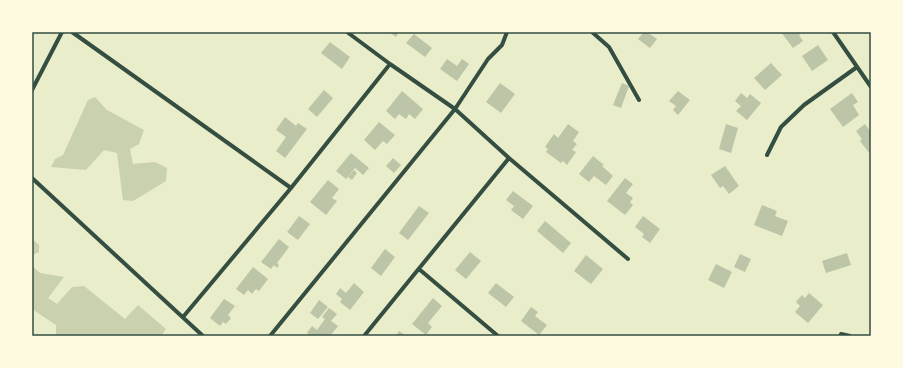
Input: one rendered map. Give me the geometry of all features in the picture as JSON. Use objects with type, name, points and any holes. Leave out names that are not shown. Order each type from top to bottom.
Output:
[{"type":"street","points":[[32,90],[62,32]]},
{"type":"street","points":[[72,32],[291,188]]},
{"type":"street","points":[[347,32],[455,109],[509,158],[628,259]]},
{"type":"street","points":[[270,336],[455,109],[488,59],[502,45],[507,32]]},
{"type":"street","points":[[592,32],[609,47],[639,100]]},
{"type":"street","points":[[833,32],[871,87]]},
{"type":"street","points":[[183,318],[291,188],[390,64]]},
{"type":"street","points":[[767,155],[781,126],[804,105],[857,67]]},
{"type":"street","points":[[364,336],[509,158]]},
{"type":"street","points":[[32,178],[203,336]]},
{"type":"street","points":[[419,269],[498,336]]},
{"type":"street","points":[[841,334],[850,336]]},
{"type":"green space","points":[[95,97],[107,110],[144,130],[139,144],[130,149],[133,164],[155,162],[167,168],[166,181],[133,201],[123,200],[117,153],[104,150],[86,170],[51,167],[55,159],[63,155],[88,100]]},
{"type":"green space","points":[[32,239],[39,245],[39,252],[32,255]]},
{"type":"green space","points":[[32,266],[40,273],[64,277],[48,298],[57,304],[72,287],[84,286],[125,319],[138,305],[166,329],[161,336],[56,336],[56,325],[32,309]]},
{"type":"building","points":[[389,32],[399,32],[396,37]]},
{"type":"building","points":[[644,32],[647,32],[657,39],[650,48],[638,39]]},
{"type":"building","points":[[781,32],[802,32],[799,35],[803,41],[793,48]]},
{"type":"building","points":[[414,34],[432,48],[425,57],[406,43]]},
{"type":"building","points":[[330,42],[350,57],[342,69],[321,53]]},
{"type":"building","points":[[818,45],[828,60],[812,71],[802,56]]},
{"type":"building","points":[[447,59],[457,66],[462,59],[469,64],[457,81],[440,69]]},
{"type":"building","points":[[771,63],[782,75],[765,90],[754,78]]},
{"type":"building","points":[[500,83],[515,94],[501,113],[486,102]]},
{"type":"building","points":[[622,83],[629,86],[621,108],[613,105]]},
{"type":"building","points":[[324,90],[333,98],[317,117],[308,109]]},
{"type":"building","points":[[402,91],[423,109],[415,119],[409,114],[406,119],[399,114],[395,119],[386,111]]},
{"type":"building","points":[[678,91],[690,100],[678,115],[673,110],[676,106],[669,101]]},
{"type":"building","points":[[741,93],[747,98],[750,94],[761,103],[747,120],[736,111],[741,106],[735,101]]},
{"type":"building","points":[[852,93],[858,102],[853,105],[859,115],[843,127],[830,109]]},
{"type":"building","points":[[285,117],[296,126],[298,123],[307,129],[285,158],[276,151],[286,137],[276,130]]},
{"type":"building","points":[[379,122],[395,135],[387,144],[383,141],[375,150],[364,140]]},
{"type":"building","points":[[568,124],[579,132],[573,141],[577,144],[572,150],[576,152],[567,165],[563,161],[561,163],[546,152],[548,149],[545,147],[554,134],[558,138]]},
{"type":"building","points":[[726,124],[738,128],[731,153],[719,149]]},
{"type":"building","points":[[865,124],[871,132],[870,154],[860,141],[862,139],[856,131]]},
{"type":"building","points":[[351,153],[369,168],[363,175],[355,168],[346,179],[336,171]]},
{"type":"building","points":[[593,156],[604,165],[602,166],[613,176],[606,185],[594,176],[589,182],[579,174]]},
{"type":"building","points":[[393,158],[401,165],[394,173],[386,166]]},
{"type":"building","points":[[725,166],[739,186],[729,194],[723,186],[720,188],[711,175]]},
{"type":"building","points":[[354,170],[357,173],[352,180],[348,177]]},
{"type":"building","points":[[625,178],[633,184],[626,193],[633,198],[630,202],[633,205],[625,215],[607,201]]},
{"type":"building","points":[[328,180],[339,189],[332,198],[337,201],[326,215],[310,202]]},
{"type":"building","points":[[513,191],[533,206],[523,219],[511,210],[514,206],[506,200]]},
{"type":"building","points":[[762,205],[777,211],[775,216],[788,221],[782,236],[754,225]]},
{"type":"building","points":[[419,206],[429,213],[408,240],[399,233]]},
{"type":"building","points":[[299,216],[310,224],[298,240],[287,232]]},
{"type":"building","points":[[643,216],[660,229],[650,243],[642,237],[644,234],[635,227]]},
{"type":"building","points":[[545,221],[571,243],[563,253],[537,231]]},
{"type":"building","points":[[279,239],[289,247],[277,263],[279,265],[277,268],[274,265],[271,269],[261,262]]},
{"type":"building","points":[[385,249],[395,257],[381,276],[371,268]]},
{"type":"building","points":[[470,252],[481,261],[466,279],[455,270]]},
{"type":"building","points":[[847,253],[851,265],[826,273],[822,261]]},
{"type":"building","points":[[740,254],[751,259],[745,272],[734,267]]},
{"type":"building","points":[[586,255],[603,269],[591,284],[574,271]]},
{"type":"building","points":[[716,264],[732,272],[724,288],[708,280]]},
{"type":"building","points":[[253,267],[268,279],[259,291],[256,289],[252,294],[248,290],[244,295],[236,289]]},
{"type":"building","points":[[354,283],[364,292],[350,310],[340,302],[342,299],[336,294],[340,288],[346,293]]},
{"type":"building","points":[[496,283],[514,297],[506,307],[488,293]]},
{"type":"building","points":[[809,293],[823,305],[808,323],[795,312],[800,306],[796,302],[802,295],[805,298]]},
{"type":"building","points":[[433,298],[442,306],[428,323],[432,327],[426,335],[412,324]]},
{"type":"building","points":[[224,299],[235,306],[228,315],[231,318],[226,324],[223,322],[220,326],[210,318]]},
{"type":"building","points":[[319,300],[328,307],[318,319],[310,313]]},
{"type":"building","points":[[531,307],[538,312],[535,316],[547,325],[539,335],[521,321]]},
{"type":"building","points":[[329,308],[337,314],[331,321],[338,326],[330,336],[311,336],[307,333],[312,326],[317,330],[325,319],[322,317]]},
{"type":"building","points":[[399,331],[406,336],[396,336]]}]
